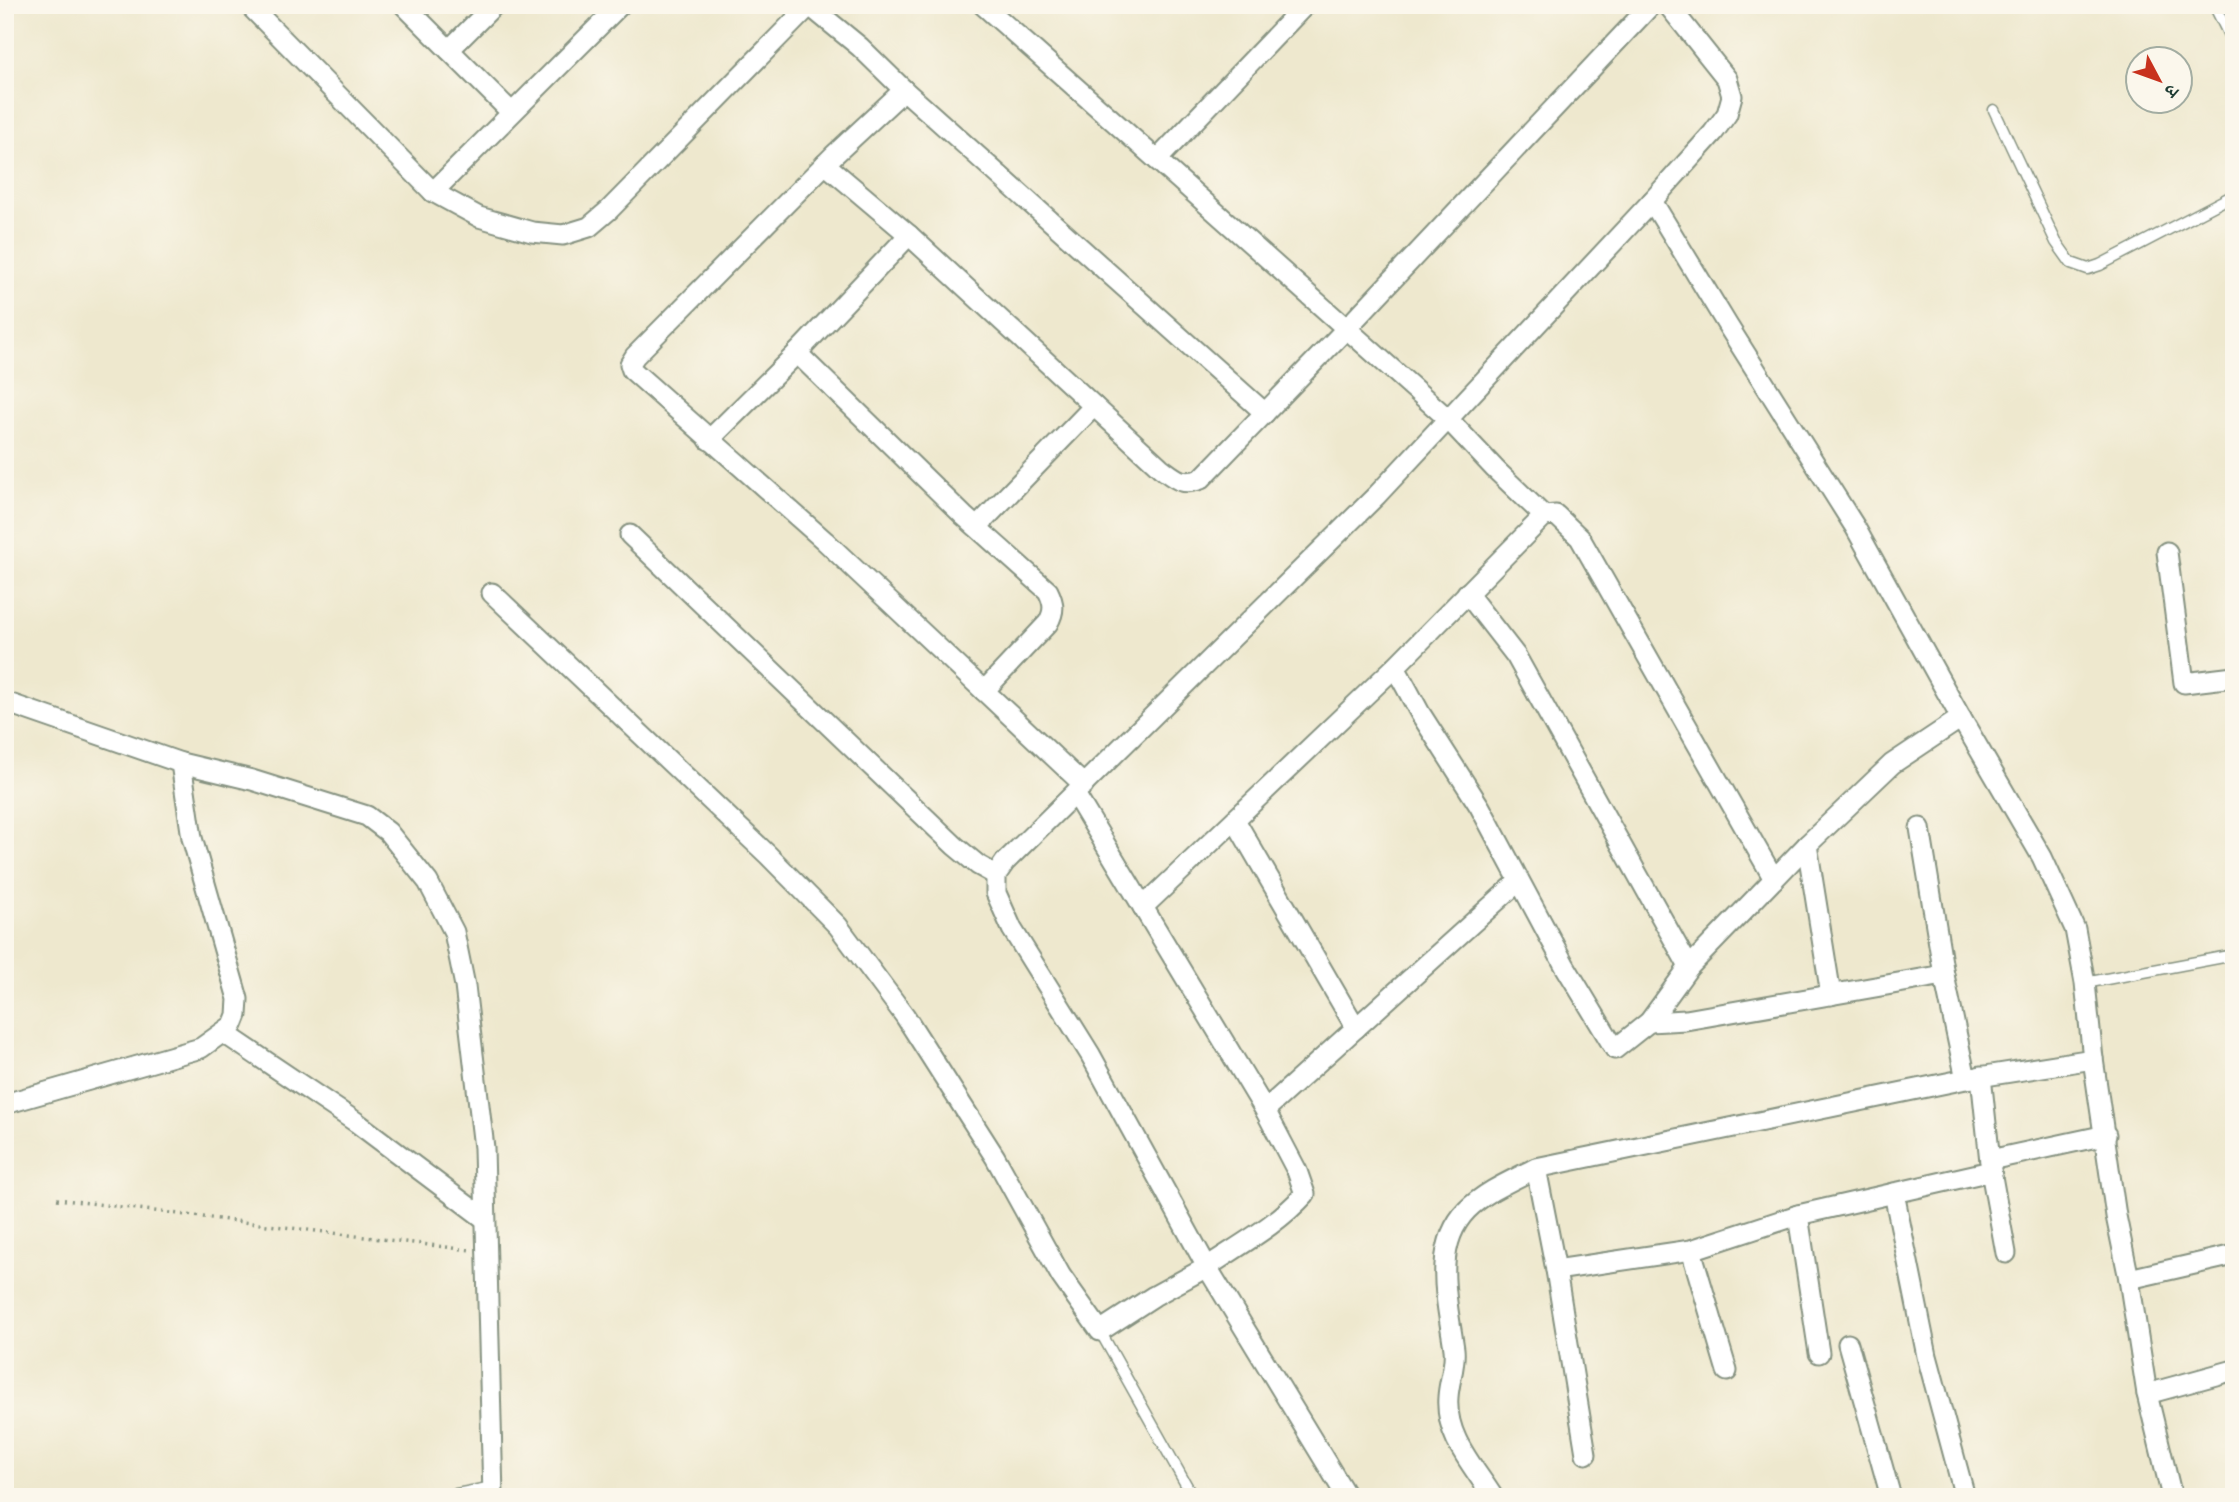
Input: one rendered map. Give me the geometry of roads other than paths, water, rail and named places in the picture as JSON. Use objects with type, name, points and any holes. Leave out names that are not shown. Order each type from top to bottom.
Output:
[{"type":"street","points":[[249,5],[433,192],[479,217],[532,232],[563,235],[589,227],[609,210],[810,6],[860,47],[904,90],[1265,413]]},
{"type":"street","points":[[404,5],[511,113]]},
{"type":"street","points":[[449,50],[494,5]]},
{"type":"street","points":[[433,192],[620,5]]},
{"type":"street","points":[[983,5],[1447,418],[1544,516]]},
{"type":"street","points":[[1157,160],[1306,5]]},
{"type":"street","points":[[825,163],[909,235],[1161,468],[1176,479],[1189,483],[1201,479],[1265,413],[1651,5]]},
{"type":"street","points":[[1348,1497],[1207,1267],[1090,1054],[1012,929],[996,893],[996,875],[1005,862],[1377,495],[1652,201],[1727,114],[1732,96],[1727,79],[1668,5]]},
{"type":"street","points":[[492,593],[758,846],[838,926],[905,1016],[995,1157],[1061,1276],[1100,1332],[1273,1224],[1305,1194],[1297,1171],[1265,1110],[1143,906],[1080,789],[984,691],[825,541],[640,380],[632,370],[631,364],[635,356],[825,163],[904,90]]},
{"type":"street","points":[[1652,201],[1727,326],[1855,527],[2042,857],[2075,929],[2085,983],[2116,1216],[2147,1394],[2172,1497]]},
{"type":"street","points":[[709,439],[797,353],[909,235]]},
{"type":"street","points":[[797,353],[977,527],[1048,591],[1053,601],[1054,613],[1048,623],[984,691]]},
{"type":"street","points":[[977,527],[1094,406]]},
{"type":"street","points":[[1143,906],[1395,667],[1544,516],[1556,515],[1580,538],[1774,879]]},
{"type":"street","points":[[630,535],[955,846],[996,875]]},
{"type":"street","points":[[2167,552],[2184,683],[2234,677]]},
{"type":"street","points":[[1467,593],[1516,656],[1689,967]]},
{"type":"street","points":[[1395,667],[1420,713],[1480,807],[1565,966],[1615,1049],[1649,1022],[1689,967],[1807,845],[1892,764],[1961,718]]},
{"type":"street","points":[[5,702],[181,763],[264,784],[366,816],[388,832],[428,882],[454,932],[465,986],[484,1148],[493,1492]]},
{"type":"street","points":[[5,1104],[201,1048],[233,1025],[238,999],[192,838],[181,763]]},
{"type":"street","points":[[1235,820],[1356,1028]]},
{"type":"street","points":[[1920,828],[1944,975],[1973,1077],[2006,1253]]},
{"type":"street","points":[[1807,845],[1830,995]]},
{"type":"street","points":[[1265,1110],[1520,881]]},
{"type":"street","points":[[1649,1022],[1686,1020],[1944,975]]},
{"type":"street","points":[[224,1032],[356,1122],[485,1219]]},
{"type":"street","points":[[1493,1497],[1452,1434],[1447,1412],[1455,1352],[1446,1298],[1446,1251],[1452,1233],[1466,1210],[1489,1193],[1536,1168],[1973,1077],[2093,1059]]},
{"type":"street","points":[[1556,1270],[1691,1250],[1798,1215],[1894,1193],[2106,1135]]},
{"type":"street","points":[[1536,1168],[1556,1270],[1586,1454]]},
{"type":"street","points":[[1894,1193],[1927,1356],[1965,1497]]},
{"type":"street","points":[[1798,1215],[1819,1353]]},
{"type":"street","points":[[1691,1250],[1727,1371]]},
{"type":"street","points":[[2129,1279],[2234,1255]]},
{"type":"street","points":[[1848,1344],[1891,1497]]},
{"type":"street","points":[[2147,1394],[2234,1370]]},
{"type":"lane","points":[[2214,5],[2234,45]]},
{"type":"lane","points":[[1994,110],[2056,242],[2071,263],[2088,269],[2100,265],[2234,195]]},
{"type":"lane","points":[[2085,983],[2234,955]]},
{"type":"lane","points":[[1100,1332],[1194,1497]]},
{"type":"lane","points":[[441,1497],[493,1492]]}]
